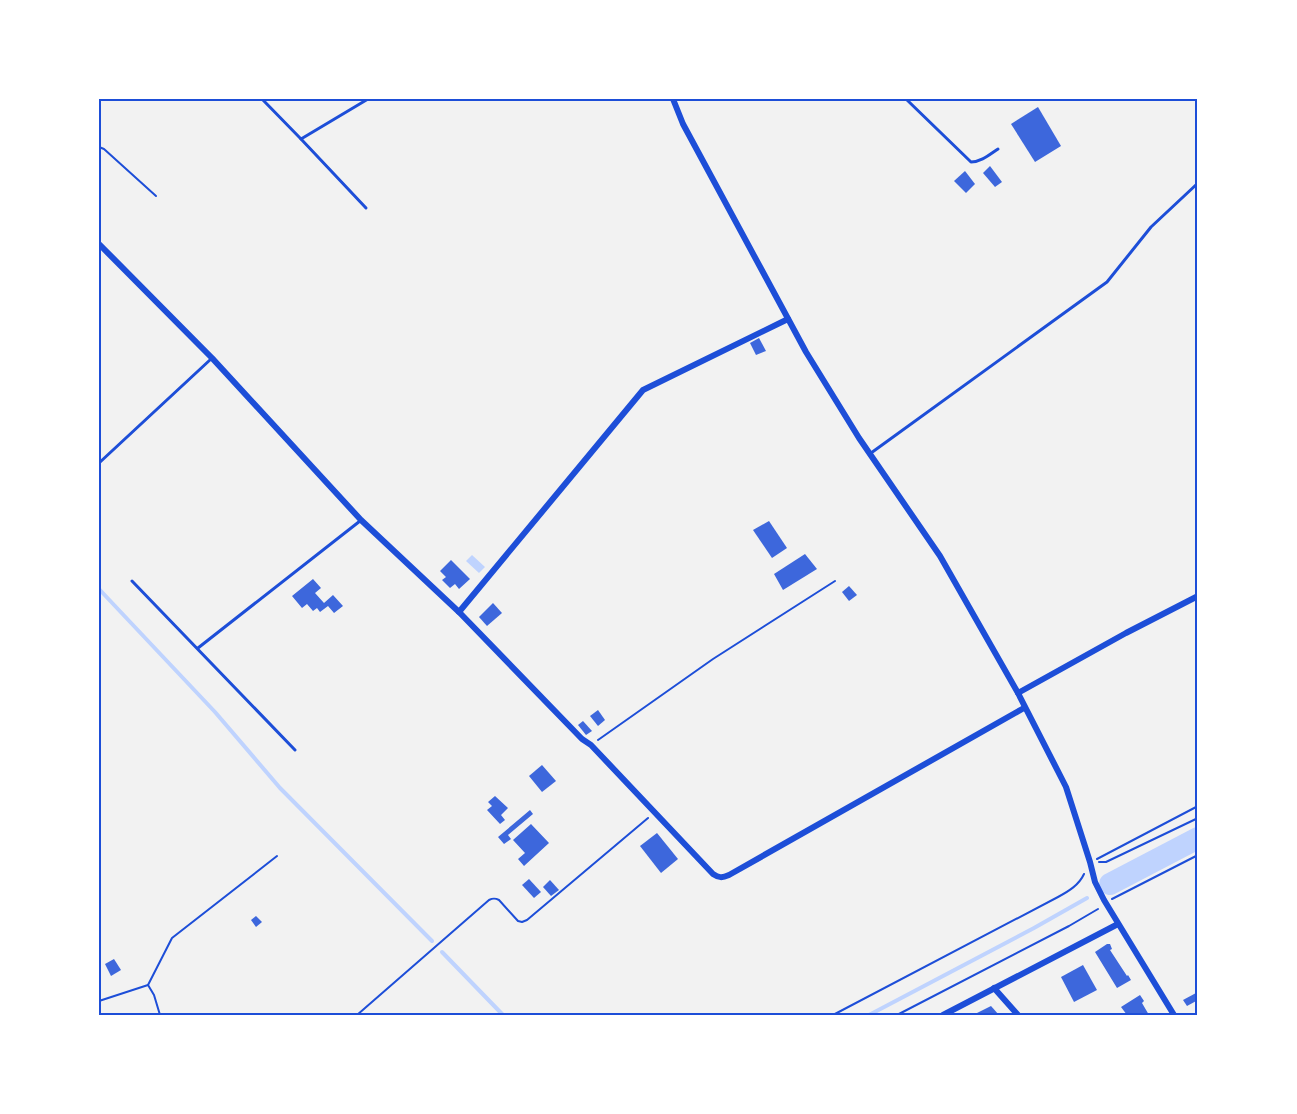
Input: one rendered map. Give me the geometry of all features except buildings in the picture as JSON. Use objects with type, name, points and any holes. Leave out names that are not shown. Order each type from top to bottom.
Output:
[{"type":"street","points":[[673,99],[682,124],[806,352],[870,454],[940,556],[1018,693],[1066,787],[1095,882],[1174,1015]]},
{"type":"street","points":[[99,244],[212,358],[361,519],[459,612],[718,877],[723,878],[1024,708]]},
{"type":"street","points":[[459,612],[643,390],[788,319]]},
{"type":"street","points":[[1018,693],[1198,596]]},
{"type":"street","points":[[943,1015],[1118,924]]},
{"type":"street","points":[[994,988],[1018,1015]]},
{"type":"lane","points":[[262,99],[366,208]]},
{"type":"lane","points":[[301,139],[368,99]]},
{"type":"lane","points":[[906,99],[971,162],[983,159],[998,149]]},
{"type":"lane","points":[[870,454],[1107,282],[1151,227],[1198,183]]},
{"type":"lane","points":[[99,464],[212,358]]},
{"type":"lane","points":[[198,648],[361,519]]},
{"type":"lane","points":[[132,581],[296,750]]},
{"type":"path","points":[[99,147],[104,148],[156,196]]},
{"type":"path","points":[[591,745],[712,659],[834,581]]},
{"type":"path","points":[[833,1015],[1070,890],[1081,881],[1090,862],[1198,806]]},
{"type":"path","points":[[357,1015],[489,900],[496,899],[518,921],[527,920],[655,813]]},
{"type":"path","points":[[1090,862],[1106,862],[1198,818]]},
{"type":"path","points":[[897,1015],[1069,926],[1105,902],[1198,855]]},
{"type":"path","points":[[99,1001],[148,985],[172,938],[277,856]]},
{"type":"path","points":[[148,985],[154,995],[160,1015]]},
{"type":"water","points":[[472,555],[485,567],[479,573],[466,561]]},
{"type":"waterway","points":[[99,589],[215,712],[280,788],[432,941]]},
{"type":"waterway","points":[[1110,884],[1198,838]]},
{"type":"waterway","points":[[869,1015],[1087,898]]},
{"type":"waterway","points":[[442,952],[503,1015]]}]
